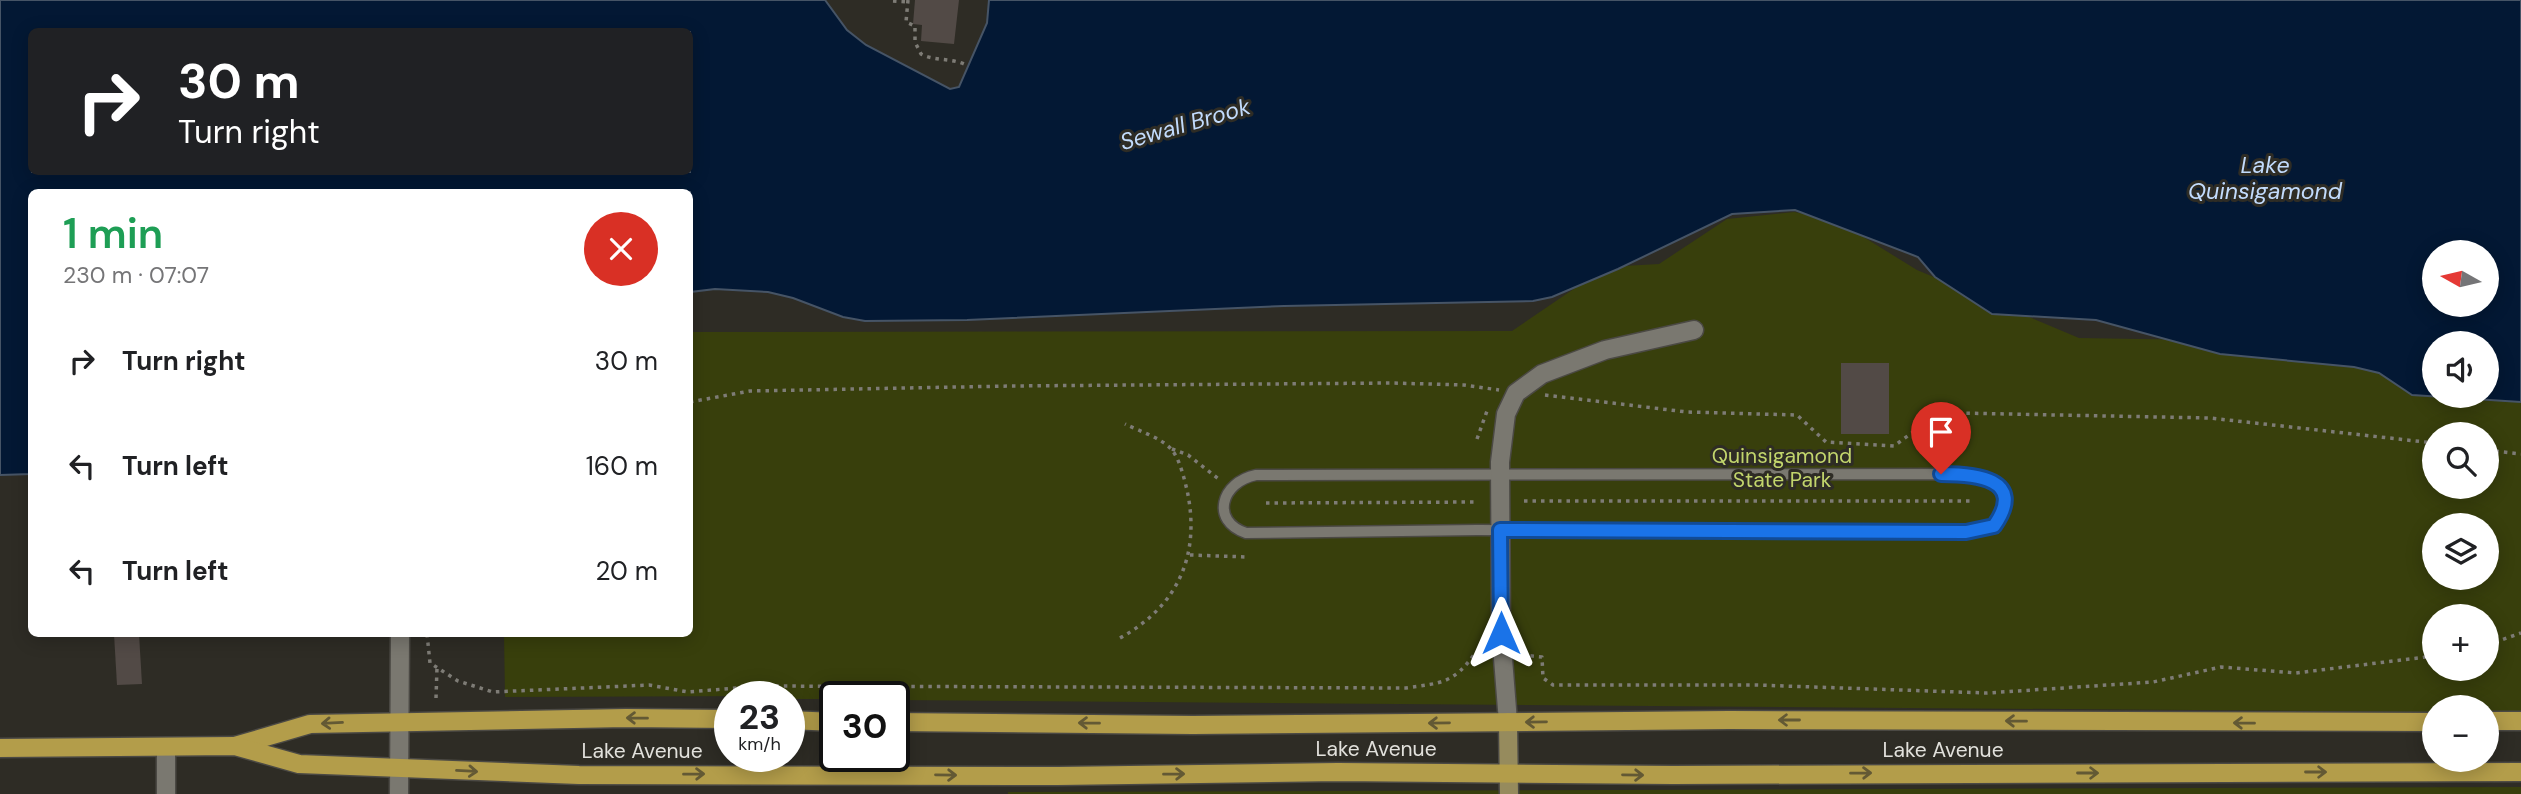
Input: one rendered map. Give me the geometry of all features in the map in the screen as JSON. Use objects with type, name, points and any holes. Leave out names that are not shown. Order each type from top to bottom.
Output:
[{"type":"main road","name":"Lake Avenue","points":[[234,747],[310,724],[714,719]]},
{"type":"main road","points":[[2499,721],[2521,720]]},
{"type":"main road","name":"Lake Avenue","points":[[910,722],[1193,725],[1508,722],[2422,722]]},
{"type":"main road","points":[[1508,722],[1509,794]]},
{"type":"main road","name":"Lake Avenue","points":[[0,748],[234,747],[299,764],[579,775],[2521,772]]},
{"type":"street","points":[[1508,722],[1501,655],[1500,475],[1502,426],[1516,393],[1542,374],[1577,359],[1626,344],[1694,330]]},
{"type":"street","points":[[399,794],[400,637]]},
{"type":"street","points":[[166,747],[166,794]]},
{"type":"lane","points":[[1969,474],[1991,480],[2003,496],[2004,508],[1994,526],[1966,532],[1500,530],[1247,533],[1232,524],[1226,516],[1224,505],[1233,484],[1242,478],[1256,475],[1500,475],[1969,474]]},
{"type":"path","points":[[893,1],[908,1],[906,22],[915,26],[915,41],[920,54],[964,64]]},
{"type":"path","points":[[693,401],[750,391],[1392,383],[1464,385],[1687,412],[1797,415],[1826,442],[1895,446],[1920,427],[1956,413],[2210,418],[2422,442]]},
{"type":"path","points":[[1125,424],[1172,450],[1188,455],[1220,480]]},
{"type":"path","points":[[1120,638],[1153,617],[1177,585],[1189,555],[1193,516],[1184,477],[1172,450]]},
{"type":"path","points":[[2499,451],[2521,454]]},
{"type":"path","points":[[1524,501],[1972,502]]},
{"type":"path","points":[[1266,503],[1477,502]]},
{"type":"path","points":[[1189,555],[1247,557]]},
{"type":"path","points":[[2499,641],[2521,633]]},
{"type":"path","points":[[427,637],[430,663],[458,681],[493,692],[649,685],[688,692],[760,686],[1406,688],[1441,684],[1452,679],[1475,653],[1487,654]]},
{"type":"path","points":[[1516,655],[1542,657],[1543,678],[1553,685],[1756,685],[1987,693],[2153,682],[2221,667],[2296,673],[2422,657]]},
{"type":"path","points":[[436,698],[437,668]]},
{"type":"green space","name":"Quinsigamond State Park","points":[[1794,212],[1836,220],[1917,270],[2079,338],[2422,344],[2422,408],[2499,408],[2499,378],[2521,346],[2521,712],[2499,712],[2499,695],[2422,695],[2422,712],[910,700],[910,681],[819,681],[819,699],[805,699],[805,681],[714,681],[714,696],[505,697],[504,637],[693,637],[693,332],[1512,331],[1606,267],[1659,264],[1727,219]]},
{"type":"green space","points":[[2521,787],[2521,794],[1008,794],[1008,792]]},
{"type":"water","name":"Lake Quinsigamond","points":[[0,0],[825,0],[847,30],[866,45],[950,89],[959,87],[987,23],[989,0],[2521,0],[2521,402],[2499,401],[2499,331],[2422,331],[2422,396],[2412,395],[2379,373],[2354,367],[2220,354],[2096,320],[1992,314],[1935,277],[1918,257],[1795,210],[1732,214],[1618,269],[1552,297],[1533,301],[1284,306],[967,320],[865,321],[843,317],[793,298],[768,292],[715,289],[693,292],[693,189],[28,189],[28,474],[0,475]]},
{"type":"building","points":[[915,0],[959,0],[954,44],[921,41],[922,25],[913,24]]},
{"type":"building","points":[[1841,363],[1889,363],[1889,434],[1841,434]]},
{"type":"building","points":[[114,637],[139,637],[142,684],[117,685]]},
{"type":"route","points":[[1501,633],[1500,530],[1966,532],[1994,526],[2004,508],[2003,496],[1991,480],[1969,474],[1941,474]]},
{"type":"water label","name":"Sewall Brook","points":[[1185,124]]}]
